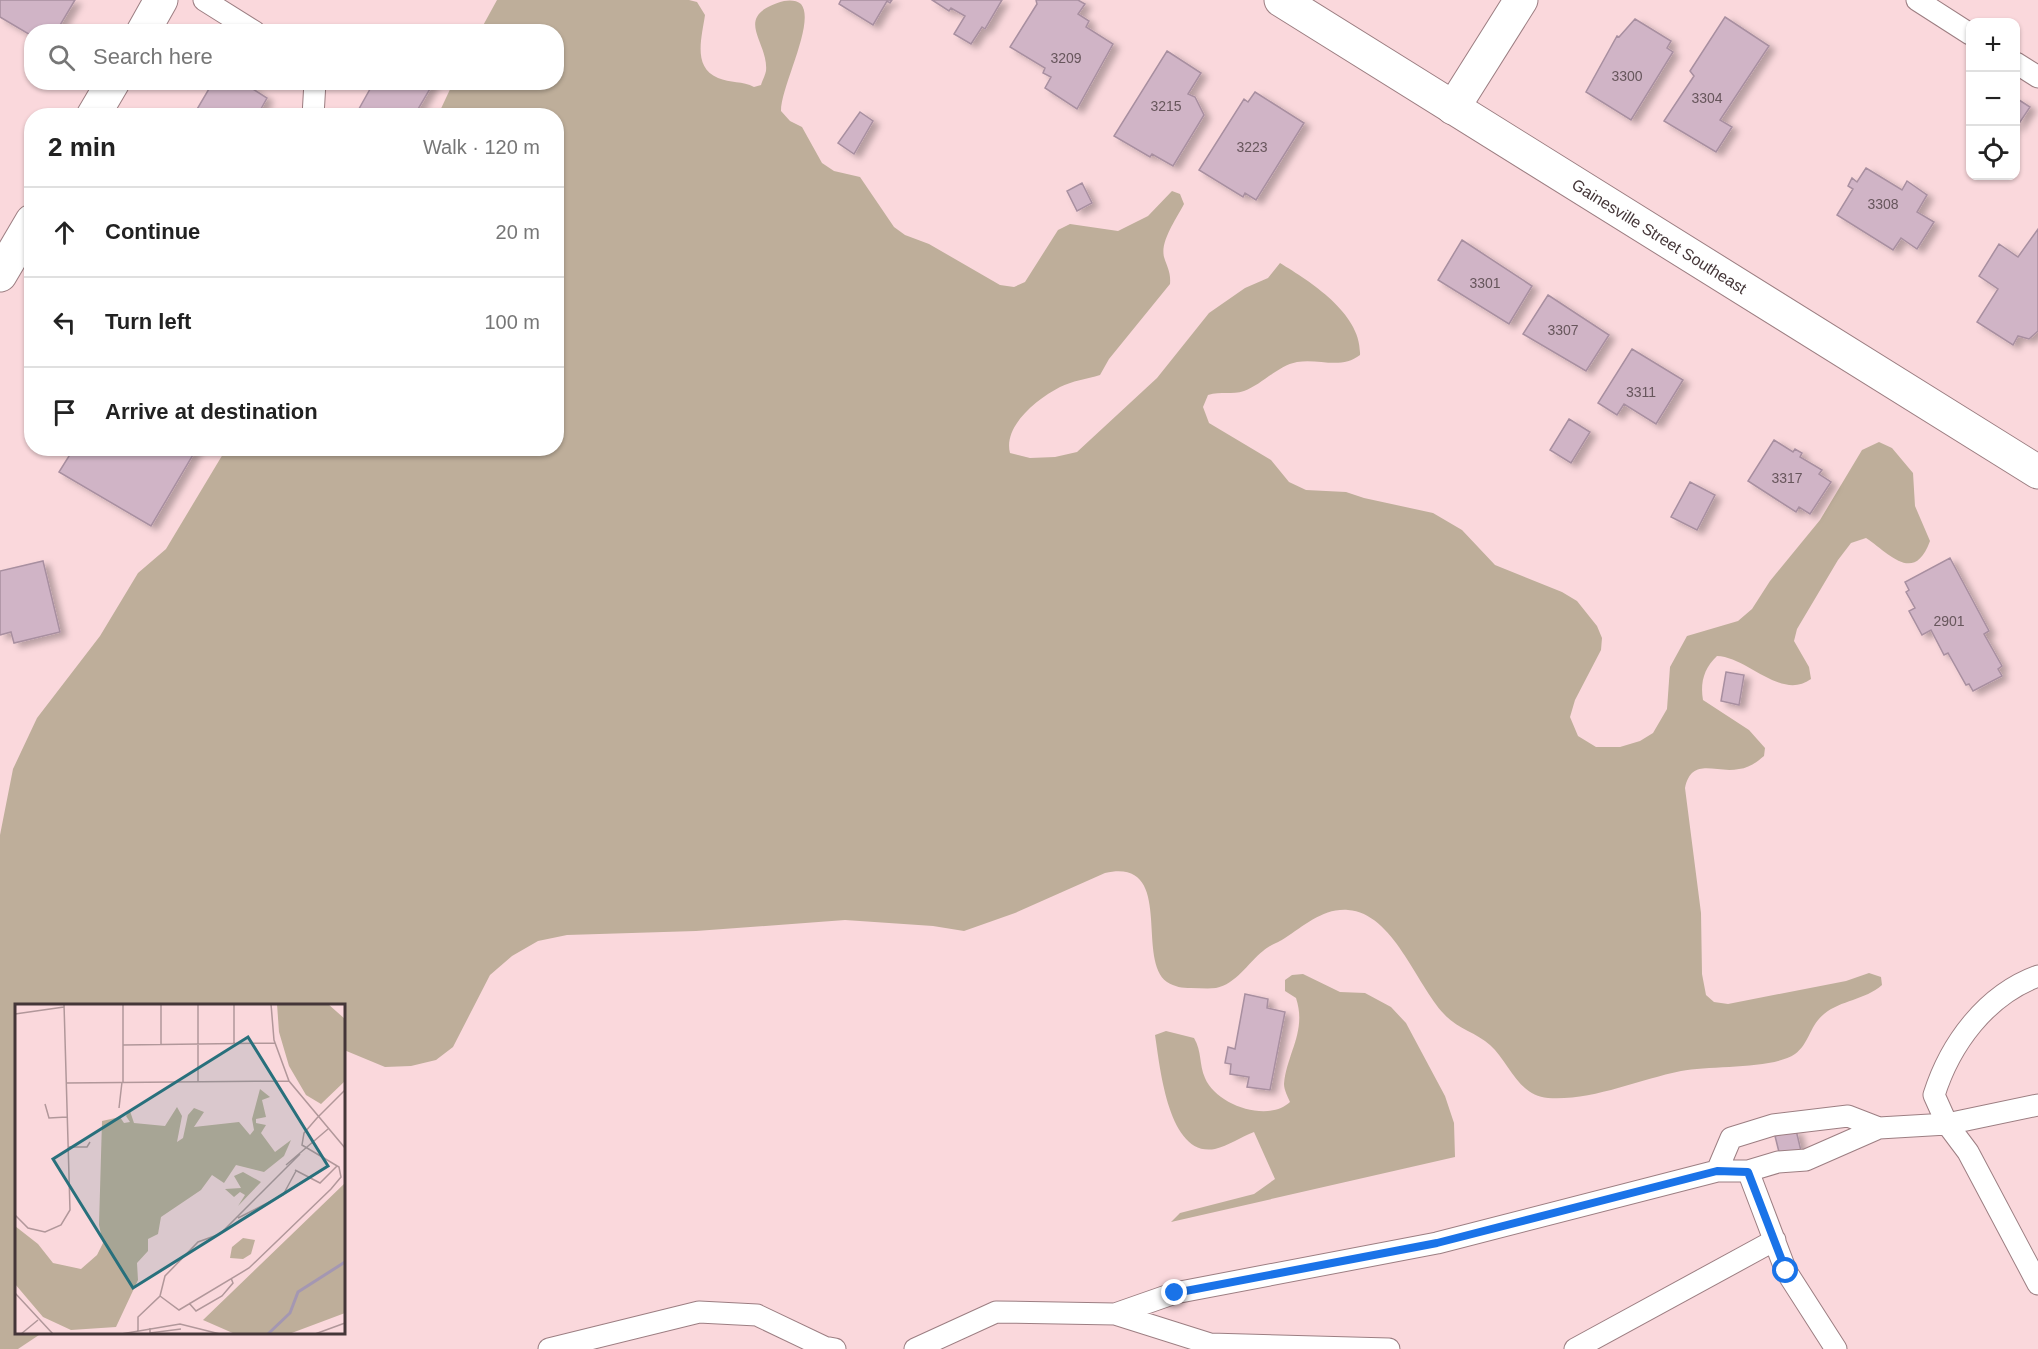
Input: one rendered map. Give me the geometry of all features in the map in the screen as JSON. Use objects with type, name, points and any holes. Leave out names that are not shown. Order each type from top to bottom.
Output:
[{"type":"street","points":[[148,24],[161,0]]},
{"type":"street","name":"Gainesville Street Southeast","points":[[1281,0],[2038,472]]},
{"type":"street","points":[[1453,108],[1521,0]]},
{"type":"street","points":[[98,108],[108,90]]},
{"type":"street","points":[[0,275],[24,234]]},
{"type":"lane","points":[[204,0],[242,24]]},
{"type":"lane","points":[[1917,0],[1966,31]]},
{"type":"lane","points":[[2020,66],[2038,77]]},
{"type":"lane","points":[[313,108],[315,90]]},
{"type":"lane","points":[[2038,976],[2016,984],[1985,1008],[1956,1047],[1941,1072],[1934,1095],[1947,1124],[1968,1152],[2038,1284]]},
{"type":"lane","points":[[1115,1314],[1175,1293],[1437,1243],[1717,1171],[1748,1172],[1778,1162],[1806,1160],[1879,1128],[1947,1124],[2038,1106]]},
{"type":"lane","points":[[1717,1171],[1731,1138],[1773,1125],[1848,1116],[1879,1128]]},
{"type":"lane","points":[[1748,1172],[1786,1271],[1836,1349]]},
{"type":"lane","points":[[1575,1349],[1774,1240]]},
{"type":"lane","points":[[549,1349],[699,1312],[757,1315],[824,1347],[835,1349]]},
{"type":"lane","points":[[915,1349],[996,1312],[1115,1314],[1210,1344],[1389,1349]]},
{"type":"shaded area","points":[[497,0],[689,0],[697,2],[705,15],[701,51],[705,67],[718,78],[754,87],[761,85],[766,71],[755,22],[759,14],[768,7],[784,1],[801,4],[804,25],[782,100],[781,111],[790,121],[802,127],[822,163],[834,171],[860,177],[894,227],[905,235],[929,244],[1000,285],[1014,287],[1025,282],[1058,230],[1070,224],[1118,231],[1148,216],[1172,191],[1180,194],[1184,204],[1167,237],[1163,251],[1170,284],[1109,359],[1100,375],[1060,387],[1024,414],[1012,433],[1009,443],[1010,453],[1030,458],[1055,457],[1077,452],[1157,378],[1209,313],[1245,288],[1268,278],[1280,263],[1319,290],[1344,313],[1353,326],[1360,355],[1338,363],[1297,362],[1283,367],[1244,391],[1208,395],[1203,407],[1209,423],[1271,460],[1289,482],[1306,490],[1346,492],[1433,513],[1462,530],[1495,565],[1562,592],[1577,601],[1597,626],[1602,638],[1601,650],[1575,700],[1570,717],[1578,736],[1596,747],[1620,747],[1640,741],[1653,733],[1667,709],[1670,667],[1687,636],[1738,621],[1752,609],[1770,581],[1820,520],[1862,450],[1879,442],[1892,448],[1913,473],[1915,506],[1930,541],[1924,554],[1916,561],[1901,562],[1866,538],[1851,543],[1838,560],[1797,629],[1794,641],[1809,667],[1811,679],[1800,684],[1788,685],[1776,682],[1729,658],[1717,656],[1704,676],[1703,700],[1749,730],[1765,748],[1764,756],[1743,768],[1699,769],[1688,778],[1685,788],[1701,913],[1702,974],[1706,995],[1714,1002],[1728,1004],[1846,981],[1869,973],[1881,977],[1882,985],[1824,1014],[1819,1018],[1800,1050],[1784,1059],[1756,1065],[1681,1071],[1598,1093],[1548,1098],[1538,1096],[1521,1085],[1490,1045],[1454,1023],[1444,1014],[1391,936],[1378,923],[1364,914],[1339,910],[1314,919],[1265,949],[1236,978],[1223,986],[1188,988],[1170,984],[1158,970],[1147,894],[1140,880],[1127,872],[1105,873],[1015,913],[964,931],[933,926],[845,920],[696,931],[567,935],[538,941],[512,956],[490,975],[453,1047],[436,1060],[411,1066],[385,1067],[345,1050],[345,1004],[15,1004],[15,1334],[40,1334],[18,1349],[0,1349],[0,835],[13,769],[37,718],[100,636],[138,573],[166,549],[222,456],[564,456],[564,108],[441,108],[450,90],[564,90],[564,24],[484,24]]},
{"type":"shaded area","points":[[1303,974],[1340,992],[1365,993],[1391,1007],[1406,1023],[1445,1096],[1454,1123],[1455,1157],[1171,1222],[1180,1213],[1254,1194],[1275,1179],[1254,1132],[1215,1149],[1199,1148],[1186,1139],[1169,1107],[1155,1035],[1166,1031],[1194,1038],[1205,1078],[1211,1088],[1231,1103],[1256,1111],[1280,1108],[1290,1102],[1284,1084],[1299,1021],[1296,998],[1285,991],[1285,980],[1292,975]]},
{"type":"building","points":[[0,0],[75,0],[61,24],[24,24],[24,31],[0,17]]},
{"type":"building","points":[[841,0],[892,0],[890,3],[887,1],[873,25],[839,4]]},
{"type":"building","points":[[932,0],[1002,0],[985,29],[982,27],[971,44],[954,34],[965,16],[951,8],[949,11]]},
{"type":"building","points":[[1036,0],[1078,0],[1085,4],[1078,14],[1089,21],[1086,27],[1113,44],[1077,109],[1045,88],[1051,77],[1043,73],[1045,68],[1010,47],[1037,4]]},
{"type":"building","points":[[1725,17],[1769,46],[1720,120],[1732,127],[1716,152],[1664,121],[1694,76],[1690,71]]},
{"type":"building","points":[[1635,19],[1671,41],[1667,48],[1673,52],[1631,120],[1586,92],[1617,36],[1619,37]]},
{"type":"building","points":[[1167,51],[1201,73],[1188,94],[1195,97],[1204,115],[1173,166],[1152,154],[1150,157],[1114,136]]},
{"type":"building","points":[[208,90],[254,90],[267,98],[261,108],[198,108]]},
{"type":"building","points":[[370,90],[429,90],[419,108],[359,108]]},
{"type":"building","points":[[1255,92],[1304,123],[1256,200],[1245,193],[1243,197],[1199,170],[1244,99],[1248,102]]},
{"type":"building","points":[[2020,101],[2030,107],[2020,122]]},
{"type":"building","points":[[860,112],[873,121],[854,154],[838,143]]},
{"type":"building","points":[[1866,168],[1902,190],[1907,181],[1927,195],[1917,212],[1934,222],[1917,249],[1901,238],[1893,250],[1837,215],[1853,189],[1848,186],[1852,178],[1857,182]]},
{"type":"building","points":[[1082,183],[1092,203],[1077,211],[1067,191]]},
{"type":"building","points":[[2038,229],[2038,331],[2029,339],[2018,336],[2013,345],[1977,322],[1998,289],[1979,276],[1999,244],[2018,257]]},
{"type":"building","points":[[1462,240],[1532,286],[1509,324],[1438,280]]},
{"type":"building","points":[[1548,295],[1609,335],[1586,371],[1523,334]]},
{"type":"building","points":[[1632,349],[1683,380],[1656,424],[1624,404],[1617,415],[1598,403]]},
{"type":"building","points":[[1569,419],[1590,432],[1571,463],[1550,450]]},
{"type":"building","points":[[1774,440],[1793,452],[1795,449],[1802,453],[1800,457],[1822,470],[1819,474],[1831,482],[1810,514],[1799,507],[1796,512],[1748,481]]},
{"type":"building","points":[[69,456],[192,456],[151,526],[59,472]]},
{"type":"building","points":[[1690,482],[1715,495],[1697,530],[1671,517]]},
{"type":"building","points":[[1950,558],[1989,631],[1984,634],[2002,666],[1998,669],[2002,676],[1973,691],[1969,684],[1966,685],[1948,653],[1944,655],[1931,630],[1922,635],[1909,611],[1915,608],[1906,592],[1909,590],[1905,582]]},
{"type":"building","points":[[43,561],[60,632],[14,643],[11,632],[0,635],[0,571]]},
{"type":"building","points":[[1726,672],[1744,675],[1739,705],[1721,701]]},
{"type":"building","points":[[1245,994],[1268,999],[1267,1008],[1285,1012],[1270,1090],[1247,1087],[1249,1077],[1230,1074],[1231,1064],[1225,1063],[1228,1047],[1235,1049]]},
{"type":"building","points":[[1796,1130],[1801,1151],[1780,1156],[1775,1136]]},
{"type":"route","points":[[1175,1293],[1437,1243],[1717,1171],[1748,1172],[1786,1271]]}]
